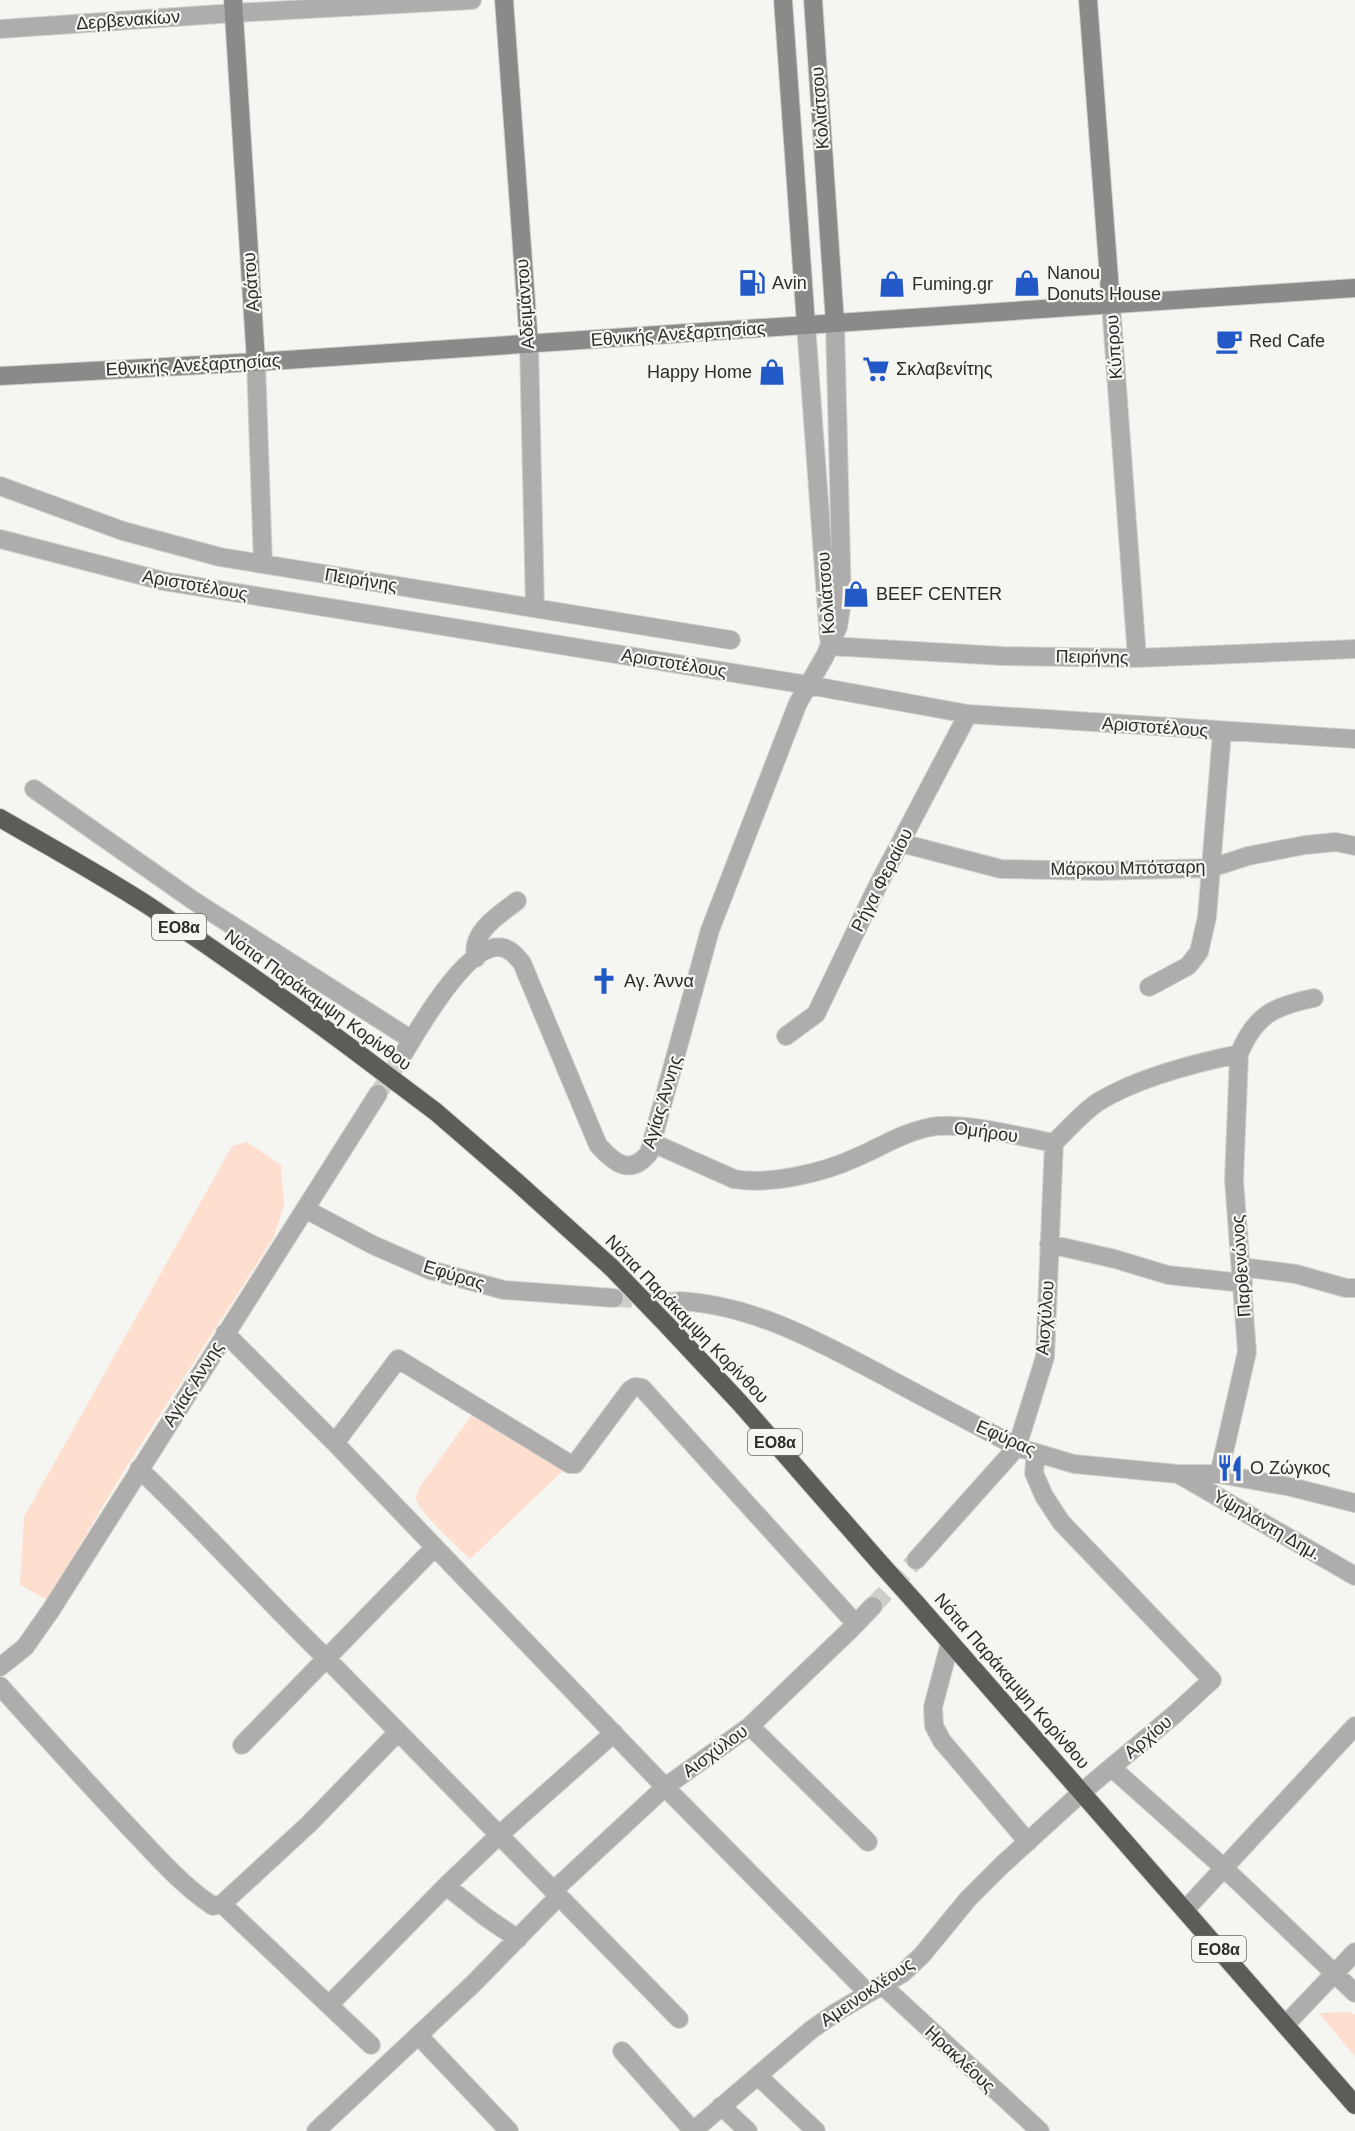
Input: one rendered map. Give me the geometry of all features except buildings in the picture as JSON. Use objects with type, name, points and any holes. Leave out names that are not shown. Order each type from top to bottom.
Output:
[{"type":"highway","name":"Νότια Παράκαμψη Κορίνθου","points":[[0,819],[86,867],[148,906],[287,1001],[436,1112],[612,1268],[764,1429],[1355,2105]]},
{"type":"street","name":"Δερβενακίων","points":[[0,29],[233,6],[472,0]]},
{"type":"street","name":"Αδειμάντου","points":[[504,0],[529,344],[535,608]]},
{"type":"street","name":"Κολιάτσου","points":[[783,0],[830,646]]},
{"type":"street","name":"Κολιάτσου","points":[[813,0],[835,323],[842,602],[838,627],[830,646]]},
{"type":"street","name":"Κύπρου","points":[[1088,0],[1137,658]]},
{"type":"street","name":"Αράτου","points":[[233,6],[256,362],[263,564]]},
{"type":"street","name":"Εθνικής Ανεξαρτησίας","points":[[0,376],[256,362],[1355,288]]},
{"type":"street","name":"Πειρήνης","points":[[0,486],[123,531],[220,557],[731,640]]},
{"type":"street","name":"Αριστοτέλους","points":[[0,539],[163,581],[808,685],[968,714],[1355,739]]},
{"type":"street","name":"Πειρήνης","points":[[830,646],[1002,656],[1137,658],[1355,649]]},
{"type":"street","name":"Αγίας Άννης","points":[[34,789],[408,1046],[460,971],[492,947],[504,948],[513,953],[522,963],[598,1145],[611,1160],[625,1165],[634,1164],[643,1160],[653,1143],[710,930],[798,703],[830,646]]},
{"type":"street","name":"Ρήγα Φεραίου","points":[[786,1036],[816,1014],[877,887],[968,714]]},
{"type":"street","points":[[1149,987],[1188,966],[1199,952],[1207,917],[1222,732]]},
{"type":"street","name":"Μάρκου Μπότσαρη","points":[[901,843],[1001,869],[1097,871],[1211,867],[1248,856],[1305,845],[1336,842],[1355,846]]},
{"type":"street","points":[[476,958],[474,949],[486,926],[517,901]]},
{"type":"street","points":[[1054,1143],[1096,1103],[1113,1094],[1192,1064],[1239,1054],[1245,1038],[1257,1021],[1285,1004],[1314,998]]},
{"type":"street","name":"Παρθενώνος","points":[[1219,1474],[1247,1352],[1234,1180],[1239,1054]]},
{"type":"street","name":"Αγίας Άννης","points":[[0,1667],[25,1647],[51,1610],[225,1334],[307,1210],[378,1094]]},
{"type":"street","name":"Ομήρου","points":[[653,1143],[734,1179],[747,1181],[823,1170],[854,1159],[900,1136],[933,1127],[957,1125],[1054,1143]]},
{"type":"street","name":"Αισχύλου","points":[[916,1560],[1017,1447],[1045,1357],[1054,1143]]},
{"type":"street","name":"Εφύρας","points":[[307,1210],[374,1245],[430,1270],[504,1290],[614,1298]]},
{"type":"street","points":[[1049,1244],[1115,1259],[1168,1275],[1296,1274],[1346,1288],[1355,1288]]},
{"type":"street","name":"Εφύρας","points":[[680,1301],[701,1302],[754,1316],[806,1335],[1017,1447],[1036,1453],[1074,1464],[1178,1474],[1219,1474],[1291,1487],[1355,1503]]},
{"type":"street","name":"Ηρακλέους","points":[[225,1334],[335,1443],[665,1787],[875,1989],[1040,2131]]},
{"type":"street","points":[[335,1443],[398,1359],[570,1464],[575,1464],[630,1390],[635,1387],[642,1388],[856,1624]]},
{"type":"street","name":"Αρχίου","points":[[1036,1453],[1034,1473],[1044,1496],[1061,1522],[1212,1680],[1082,1792]]},
{"type":"street","points":[[139,1469],[184,1512],[280,1614],[327,1659],[679,2019]]},
{"type":"street","name":"Υψηλάντη Δημ.","points":[[1178,1474],[1355,1576]]},
{"type":"street","points":[[242,1745],[434,1548]]},
{"type":"street","name":"Αισχύλου","points":[[316,2131],[419,2036],[518,1939],[556,1894],[665,1787],[750,1726],[873,1606]]},
{"type":"street","points":[[950,1643],[933,1707],[934,1726],[942,1741],[1028,1842]]},
{"type":"street","points":[[0,1686],[69,1764],[153,1852],[197,1896],[213,1906],[222,1904],[309,1824],[398,1732]]},
{"type":"street","points":[[750,1726],[868,1842]]},
{"type":"street","points":[[1185,1910],[1355,1726]]},
{"type":"street","points":[[329,2005],[498,1836],[614,1733]]},
{"type":"street","points":[[1112,1768],[1224,1868],[1355,1994]]},
{"type":"street","name":"Αμεινοκλέους","points":[[693,2131],[811,2030],[903,1973],[922,1955],[968,1899],[1082,1792]]},
{"type":"street","points":[[446,1886],[518,1939]]},
{"type":"street","points":[[222,1904],[371,2045]]},
{"type":"street","points":[[1285,2025],[1355,1952]]},
{"type":"street","points":[[419,2036],[509,2131]]},
{"type":"street","points":[[622,2051],[693,2131]]},
{"type":"street","points":[[758,2076],[816,2131]]},
{"type":"street","points":[[722,2106],[748,2131]]},
{"type":"shaded area","points":[[247,1142],[281,1165],[284,1205],[274,1237],[124,1471],[47,1600],[20,1585],[24,1517],[232,1146]]},
{"type":"shaded area","points":[[473,1413],[565,1469],[470,1559],[430,1520],[416,1498],[419,1488]]},
{"type":"shaded area","points":[[1349,2012],[1355,2015],[1355,2057],[1319,2013]]},
{"type":"tunnel","points":[[378,1094],[404,1053]]},
{"type":"tunnel","points":[[614,1298],[680,1301]]},
{"type":"tunnel","points":[[873,1606],[916,1560]]},
{"type":"place","name":"Avin","points":[[752,283]]},
{"type":"place","name":"Nanou Donuts House","points":[[1027,283]]},
{"type":"place","name":"Fuming.gr","points":[[892,284]]},
{"type":"place","name":"Red Cafe","points":[[1229,341]]},
{"type":"place","name":"Σκλαβενίτης","points":[[876,369]]},
{"type":"place","name":"Happy Home","points":[[772,372]]},
{"type":"place","name":"BEEF CENTER","points":[[856,594]]},
{"type":"place","name":"Αγ. Άννα","points":[[604,981]]},
{"type":"place","name":"Ο Ζώγκος","points":[[1230,1468]]}]
